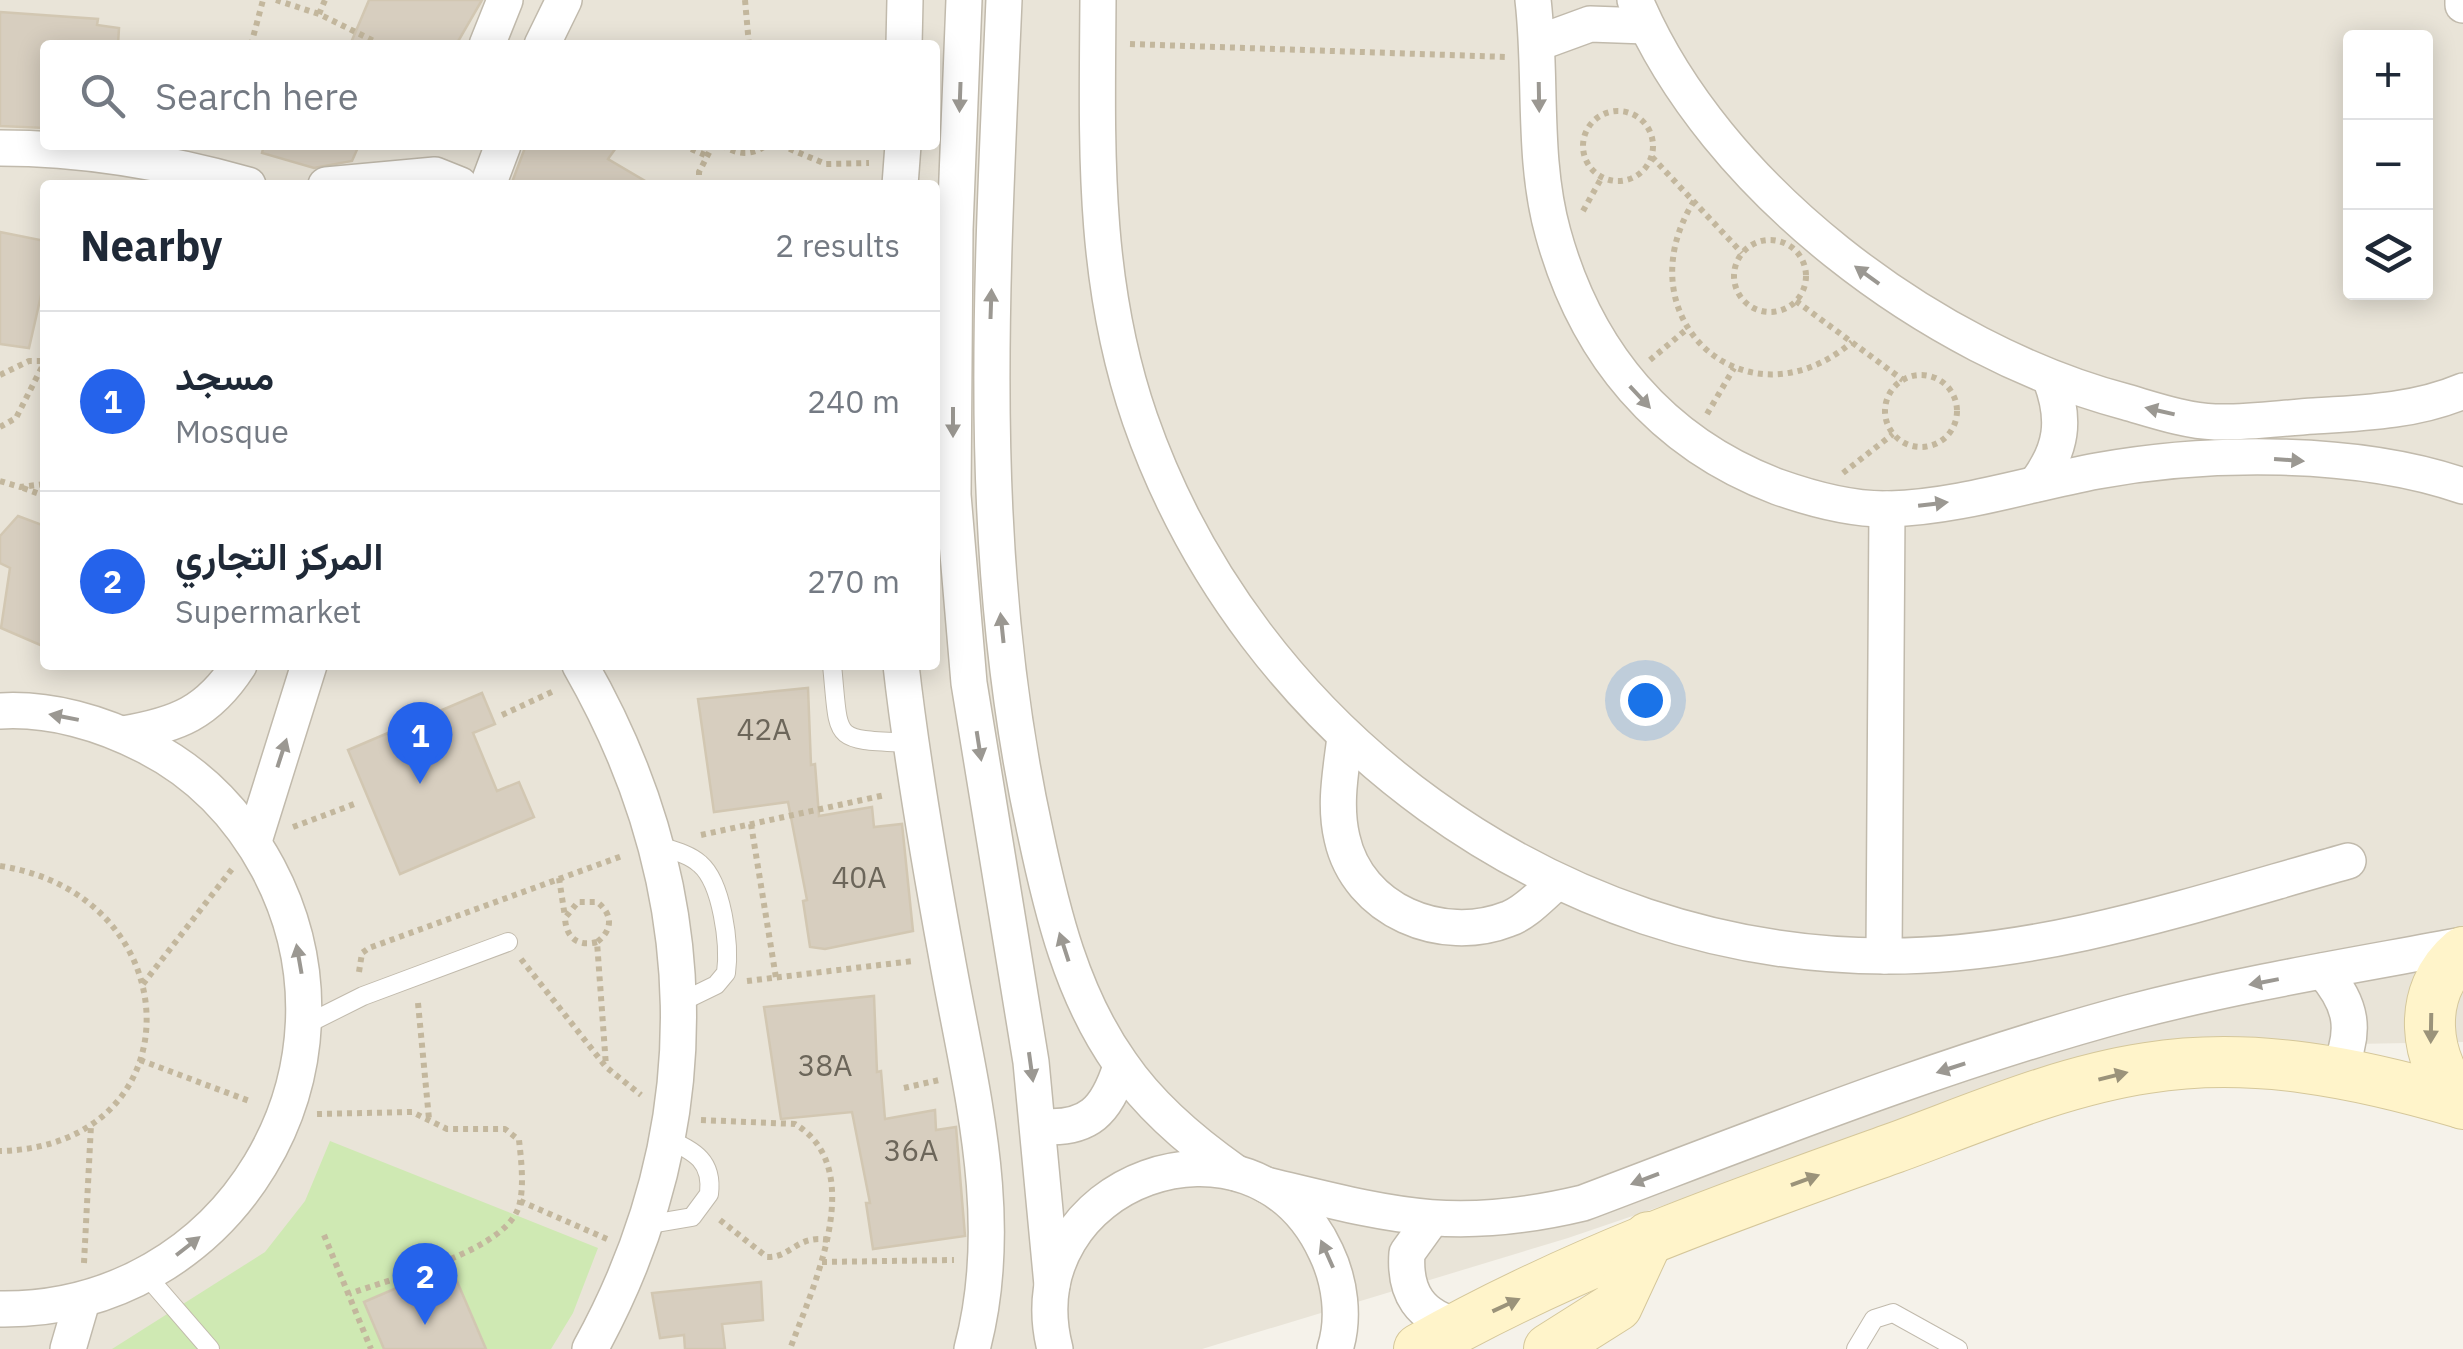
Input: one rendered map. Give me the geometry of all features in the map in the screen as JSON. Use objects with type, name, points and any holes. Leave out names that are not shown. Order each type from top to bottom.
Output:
[{"type":"street","points":[[488,40],[505,0]]},
{"type":"street","points":[[544,40],[564,0]]},
{"type":"street","points":[[904,40],[905,0]]},
{"type":"street","points":[[964,0],[955,229],[953,496],[969,683],[1039,1126],[1055,1349]]},
{"type":"street","points":[[1004,0],[989,364],[997,583],[1010,692],[1051,906],[1076,980],[1121,1066],[1189,1141],[1296,1207],[1318,1234],[1333,1268],[1340,1303],[1334,1349]]},
{"type":"street","points":[[1098,0],[1097,207],[1104,270],[1140,418],[1174,502],[1270,655],[1345,737],[1434,812],[1490,848],[1557,882],[1630,910],[1712,934],[1798,950],[1884,956],[1961,952],[2067,936],[2348,862]]},
{"type":"street","points":[[1533,0],[1540,140],[1552,230],[1576,305],[1616,371],[1670,428],[1736,471],[1819,500],[1887,510],[2036,484],[2214,438],[2378,413],[2463,391]]},
{"type":"street","points":[[1538,51],[1590,24],[1640,13],[1736,154],[1849,262],[1966,339],[2051,380],[2214,438],[2380,466],[2463,486]]},
{"type":"street","points":[[0,148],[40,148]]},
{"type":"street","points":[[69,150],[166,163],[229,180]]},
{"type":"street","points":[[490,180],[501,150]]},
{"type":"street","points":[[371,180],[443,172]]},
{"type":"street","points":[[2036,484],[2053,462],[2061,434],[2061,406],[2051,380]]},
{"type":"street","points":[[1884,956],[1887,510]]},
{"type":"street","points":[[123,734],[169,726],[201,708],[235,670]]},
{"type":"street","points":[[254,841],[308,670]]},
{"type":"street","points":[[582,670],[644,803],[674,920],[679,1003],[670,1129],[640,1238],[618,1299],[590,1349]]},
{"type":"street","points":[[901,670],[915,788],[983,1161],[986,1259],[972,1349]]},
{"type":"street","points":[[0,711],[69,717],[123,734],[196,778],[254,841],[284,898],[301,960],[305,1025],[299,1071],[286,1115],[263,1164],[231,1208],[192,1245],[146,1275],[82,1301],[0,1309]]},
{"type":"street","points":[[1345,737],[1337,806],[1342,842],[1357,874],[1380,900],[1410,919],[1444,929],[1479,928],[1513,918],[1557,882]]},
{"type":"street","points":[[1032,1349],[1065,1247],[1089,1214],[1120,1188],[1157,1172],[1196,1167],[1430,1221],[1533,1215],[1582,1203],[1810,1116],[2032,1041],[2225,990],[2463,948]]},
{"type":"street","points":[[2462,1103],[2436,1066],[2429,1020],[2443,976],[2463,948]]},
{"type":"street","points":[[2323,971],[2342,992],[2351,1018],[2350,1046],[2338,1071]]},
{"type":"street","points":[[1430,1221],[1407,1253],[1408,1284],[1422,1310],[1439,1322],[1439,1338],[1649,1237],[2054,1090],[2128,1072],[2243,1061],[2338,1071],[2462,1103]]},
{"type":"street","points":[[1039,1126],[1076,1124],[1092,1115],[1106,1104],[1121,1066]]},
{"type":"street","points":[[1557,1347],[1617,1306],[1649,1237]]},
{"type":"street","points":[[68,1349],[82,1301]]},
{"type":"lane","points":[[832,670],[837,726],[843,735],[853,740],[910,743]]},
{"type":"lane","points":[[655,845],[692,857],[713,880],[727,965],[716,985],[679,1003]]},
{"type":"lane","points":[[305,1025],[363,996],[508,942]]},
{"type":"lane","points":[[640,1238],[703,1206],[711,1178],[697,1152],[670,1129]]},
{"type":"lane","points":[[146,1275],[210,1349]]},
{"type":"lane","points":[[1856,1349],[1874,1319],[1893,1313],[1958,1349]]},
{"type":"path","points":[[252,40],[262,0]]},
{"type":"path","points":[[276,0],[320,14],[372,40]]},
{"type":"path","points":[[320,14],[325,0]]},
{"type":"path","points":[[746,0],[750,40]]},
{"type":"path","points":[[1098,43],[1538,51]]},
{"type":"path","points":[[1652,157],[1637,176],[1614,181],[1602,177],[1585,156],[1587,130],[1608,112],[1634,114],[1650,130],[1652,157],[1742,253]]},
{"type":"path","points":[[694,150],[705,155]]},
{"type":"path","points":[[700,180],[709,150]]},
{"type":"path","points":[[730,150],[760,150]]},
{"type":"path","points":[[789,150],[806,159],[847,166],[888,158],[902,160]]},
{"type":"path","points":[[1694,202],[1672,249],[1670,276],[1675,304],[1700,345],[1734,368],[1760,375],[1798,372],[1834,358],[1852,342]]},
{"type":"path","points":[[1764,240],[1789,245],[1799,254],[1806,278],[1796,302],[1774,312],[1751,306],[1736,287],[1734,276],[1742,253],[1764,240]]},
{"type":"path","points":[[1796,302],[1904,380]]},
{"type":"path","points":[[0,375],[29,360],[40,361]]},
{"type":"path","points":[[1697,446],[1718,390],[1734,368]]},
{"type":"path","points":[[0,427],[16,418],[40,371]]},
{"type":"path","points":[[1916,375],[1942,381],[1952,392],[1957,418],[1952,430],[1930,446],[1916,447],[1893,434],[1886,420],[1886,404],[1892,390],[1904,380],[1916,375]]},
{"type":"path","points":[[1819,500],[1841,475],[1893,434]]},
{"type":"path","points":[[0,481],[40,494]]},
{"type":"path","points":[[20,487],[40,485]]},
{"type":"path","points":[[363,996],[360,962],[369,948],[655,845],[915,788]]},
{"type":"path","points":[[144,984],[254,841],[358,803]]},
{"type":"path","points":[[751,824],[776,978]]},
{"type":"path","points":[[0,866],[35,872],[65,884],[92,902],[114,925],[144,984],[148,1009],[140,1060],[121,1096],[91,1124],[69,1136],[0,1151]]},
{"type":"path","points":[[559,878],[566,918],[570,936],[588,944],[598,942],[610,927],[609,917],[597,902],[578,902],[566,918]]},
{"type":"path","points":[[508,942],[606,1067],[670,1129],[795,1124],[808,1132],[830,1182],[829,1240],[790,1349]]},
{"type":"path","points":[[598,942],[606,1067]]},
{"type":"path","points":[[716,985],[946,957]]},
{"type":"path","points":[[415,976],[430,1121]]},
{"type":"path","points":[[140,1060],[286,1115],[412,1112],[447,1128],[513,1132],[520,1151],[520,1202],[503,1231],[483,1245],[349,1294]]},
{"type":"path","points":[[82,1301],[91,1124]]},
{"type":"path","points":[[520,1202],[640,1238]]},
{"type":"path","points":[[703,1206],[767,1258],[774,1258],[807,1239],[829,1240]]},
{"type":"path","points":[[324,1235],[371,1349]]},
{"type":"path","points":[[822,1262],[986,1259]]},
{"type":"shaded area","points":[[0,0],[2463,0],[2463,1042],[2125,1048],[1568,1238],[1202,1349],[0,1349]]},
{"type":"green space","points":[[330,1141],[598,1248],[573,1313],[551,1349],[112,1349],[265,1252],[305,1201]]},
{"type":"building","points":[[369,0],[482,0],[459,40],[352,40]]},
{"type":"building","points":[[0,12],[98,19],[97,25],[119,28],[118,40],[40,40],[40,128],[0,126]]},
{"type":"building","points":[[357,150],[352,161],[314,168],[262,153]]},
{"type":"building","points":[[524,150],[614,150],[608,159],[644,180],[513,180]]},
{"type":"building","points":[[0,232],[40,240],[40,300],[29,348],[0,344]]},
{"type":"building","points":[[18,516],[40,524],[40,645],[1,628],[10,568],[0,563],[0,536]]},
{"type":"building","points":[[808,688],[811,765],[815,764],[819,816],[872,807],[874,827],[902,824],[913,931],[825,949],[810,947],[803,901],[807,900],[788,802],[714,812],[698,699]]},
{"type":"building","points":[[482,693],[495,724],[473,733],[497,791],[519,782],[534,817],[400,874],[348,750]]},
{"type":"building","points":[[874,996],[877,1072],[881,1071],[885,1119],[935,1110],[936,1130],[956,1127],[965,1236],[873,1249],[866,1203],[870,1203],[852,1112],[781,1119],[764,1007]]},
{"type":"building","points":[[450,1265],[486,1349],[384,1349],[364,1302]]},
{"type":"building","points":[[761,1282],[763,1320],[722,1324],[725,1349],[685,1349],[684,1335],[660,1338],[652,1293]]},
{"type":"place","name":"مسجد","points":[[420,784]]},
{"type":"place","name":"المركز التجاري","points":[[425,1325]]}]
